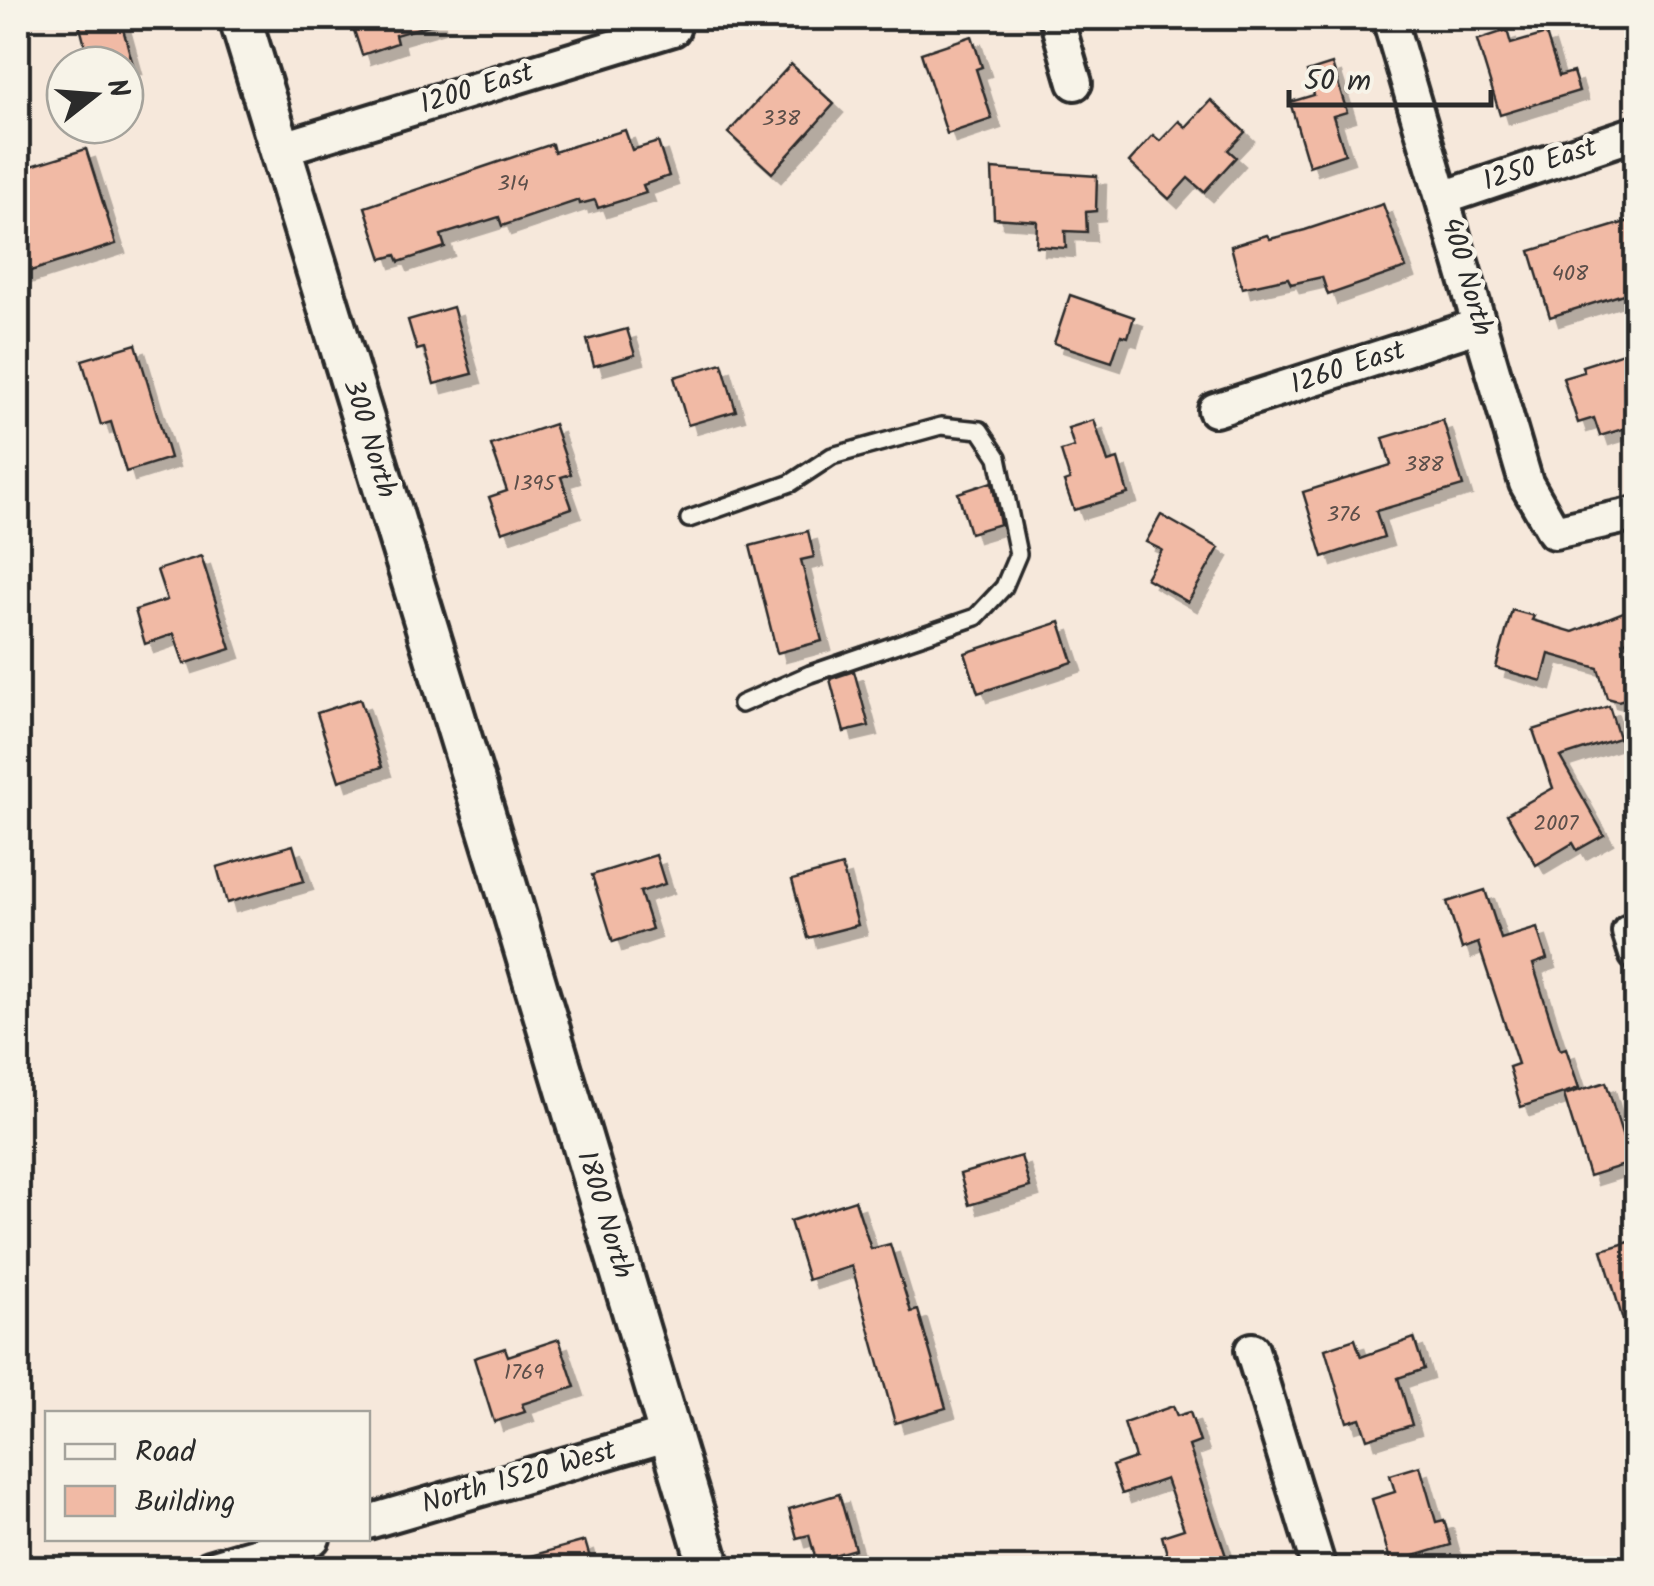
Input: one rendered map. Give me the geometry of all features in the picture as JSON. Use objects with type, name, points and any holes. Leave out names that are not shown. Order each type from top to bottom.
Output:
[{"type":"street","name":"300 North","points":[[240,18],[498,860]]},
{"type":"street","points":[[1056,18],[1075,83]]},
{"type":"street","name":"400 North","points":[[1389,18],[1526,482],[1554,532],[1636,514]]},
{"type":"street","name":"1200 East","points":[[280,149],[674,30]]},
{"type":"street","name":"1250 East","points":[[1443,198],[1636,133]]},
{"type":"street","name":"1260 East","points":[[1215,410],[1480,325]]},
{"type":"street","name":"1800 North","points":[[498,860],[710,1568]]},
{"type":"street","points":[[1252,1350],[1319,1568]]},
{"type":"street","name":"North 1520 West","points":[[370,1521],[670,1434]]},
{"type":"street","points":[[210,1568],[303,1541]]},
{"type":"lane","points":[[689,519],[790,483],[832,456],[941,426],[980,430],[998,457],[1018,554],[1004,587],[976,616],[810,674],[741,704]]},
{"type":"building","points":[[120,18],[127,45],[85,45],[79,23]]},
{"type":"building","points":[[350,18],[436,18],[436,23],[395,35],[397,43],[362,55]]},
{"type":"building","points":[[1507,30],[1511,44],[1546,34],[1559,76],[1573,72],[1579,91],[1500,115],[1477,40]]},
{"type":"building","points":[[972,36],[982,67],[976,69],[992,119],[947,134],[921,53]]},
{"type":"building","points":[[791,64],[834,104],[772,173],[728,133]]},
{"type":"building","points":[[1332,64],[1347,112],[1333,116],[1345,154],[1309,166],[1290,102],[1314,95],[1307,72]]},
{"type":"building","points":[[1211,100],[1245,132],[1228,150],[1236,157],[1204,192],[1188,178],[1169,199],[1129,162],[1153,135],[1160,141],[1179,121],[1186,127]]},
{"type":"building","points":[[625,130],[632,150],[658,142],[669,176],[643,185],[646,193],[598,208],[595,200],[580,204],[579,200],[502,226],[499,217],[441,235],[445,247],[399,262],[396,255],[382,259],[365,207],[552,144],[554,152]]},
{"type":"building","points":[[86,149],[116,244],[18,275],[18,227],[30,223],[18,170]]},
{"type":"building","points":[[992,169],[1097,176],[1096,211],[1086,212],[1087,232],[1065,231],[1066,248],[1036,246],[1037,221],[994,218]]},
{"type":"building","points":[[1383,204],[1406,268],[1328,295],[1322,277],[1291,284],[1288,278],[1242,288],[1231,246],[1267,235],[1270,239],[1305,230]]},
{"type":"building","points":[[1636,219],[1636,290],[1550,317],[1530,251]]},
{"type":"building","points":[[1070,295],[1134,317],[1128,337],[1121,335],[1112,362],[1054,343]]},
{"type":"building","points":[[453,307],[472,374],[434,384],[424,348],[417,350],[408,320]]},
{"type":"building","points":[[627,329],[635,355],[594,366],[587,340]]},
{"type":"building","points":[[136,344],[170,458],[126,472],[111,422],[101,425],[82,360]]},
{"type":"building","points":[[1626,352],[1636,387],[1636,425],[1600,436],[1594,418],[1578,423],[1563,378],[1584,372],[1582,366]]},
{"type":"building","points":[[722,363],[736,411],[688,425],[674,377]]},
{"type":"building","points":[[1094,420],[1108,462],[1118,459],[1128,494],[1074,510],[1064,482],[1070,480],[1061,451],[1074,447],[1068,428]]},
{"type":"building","points":[[1443,420],[1463,486],[1376,511],[1384,537],[1323,557],[1303,492],[1391,465],[1383,438]]},
{"type":"building","points":[[554,424],[571,474],[561,477],[572,508],[502,532],[489,497],[507,491],[491,445]]},
{"type":"building","points":[[992,482],[1000,524],[970,533],[958,493]]},
{"type":"building","points":[[1161,515],[1219,548],[1188,602],[1146,578],[1162,550],[1146,542]]},
{"type":"building","points":[[808,531],[814,557],[801,560],[822,641],[777,653],[750,546]]},
{"type":"building","points":[[201,556],[231,649],[184,664],[174,634],[145,644],[135,610],[167,600],[157,570]]},
{"type":"building","points":[[1636,607],[1636,637],[1622,642],[1636,696],[1618,701],[1607,698],[1598,668],[1549,654],[1542,681],[1496,668],[1512,610],[1573,632]]},
{"type":"building","points":[[1060,622],[1073,662],[978,693],[965,653]]},
{"type":"building","points":[[854,671],[869,726],[844,732],[830,679]]},
{"type":"building","points":[[360,699],[382,767],[339,781],[317,713]]},
{"type":"building","points":[[1609,706],[1619,738],[1560,757],[1604,835],[1577,850],[1573,843],[1536,865],[1507,814],[1553,788],[1533,730]]},
{"type":"building","points":[[293,845],[304,881],[227,903],[217,867]]},
{"type":"building","points":[[656,855],[665,884],[640,892],[652,929],[613,942],[592,875]]},
{"type":"building","points":[[842,866],[858,925],[808,938],[792,880]]},
{"type":"building","points":[[1485,890],[1501,939],[1537,928],[1547,959],[1533,964],[1560,1050],[1566,1048],[1579,1088],[1521,1107],[1509,1067],[1518,1064],[1478,943],[1462,949],[1447,902]]},
{"type":"building","points":[[1606,1082],[1631,1163],[1589,1176],[1564,1095]]},
{"type":"building","points":[[1021,1156],[1030,1187],[969,1205],[960,1174]]},
{"type":"building","points":[[855,1200],[871,1249],[890,1244],[911,1312],[918,1310],[946,1408],[895,1423],[852,1266],[808,1280],[790,1221]]},
{"type":"building","points":[[1636,1240],[1636,1346],[1631,1347],[1602,1250]]},
{"type":"building","points":[[1414,1338],[1424,1369],[1398,1378],[1412,1425],[1367,1439],[1360,1418],[1347,1422],[1325,1349],[1355,1339],[1361,1357]]},
{"type":"building","points":[[559,1339],[575,1387],[522,1404],[525,1412],[494,1422],[474,1358],[505,1348],[508,1356]]},
{"type":"building","points":[[1173,1406],[1177,1416],[1190,1412],[1200,1442],[1189,1446],[1230,1568],[1171,1568],[1162,1536],[1184,1529],[1166,1479],[1122,1494],[1112,1466],[1135,1458],[1124,1423]]},
{"type":"building","points":[[1420,1466],[1436,1522],[1444,1520],[1451,1545],[1391,1563],[1372,1499],[1395,1492],[1390,1475]]},
{"type":"building","points":[[839,1494],[855,1549],[816,1560],[809,1535],[797,1538],[789,1509]]},
{"type":"building","points":[[585,1541],[593,1568],[510,1568],[509,1562]]}]
